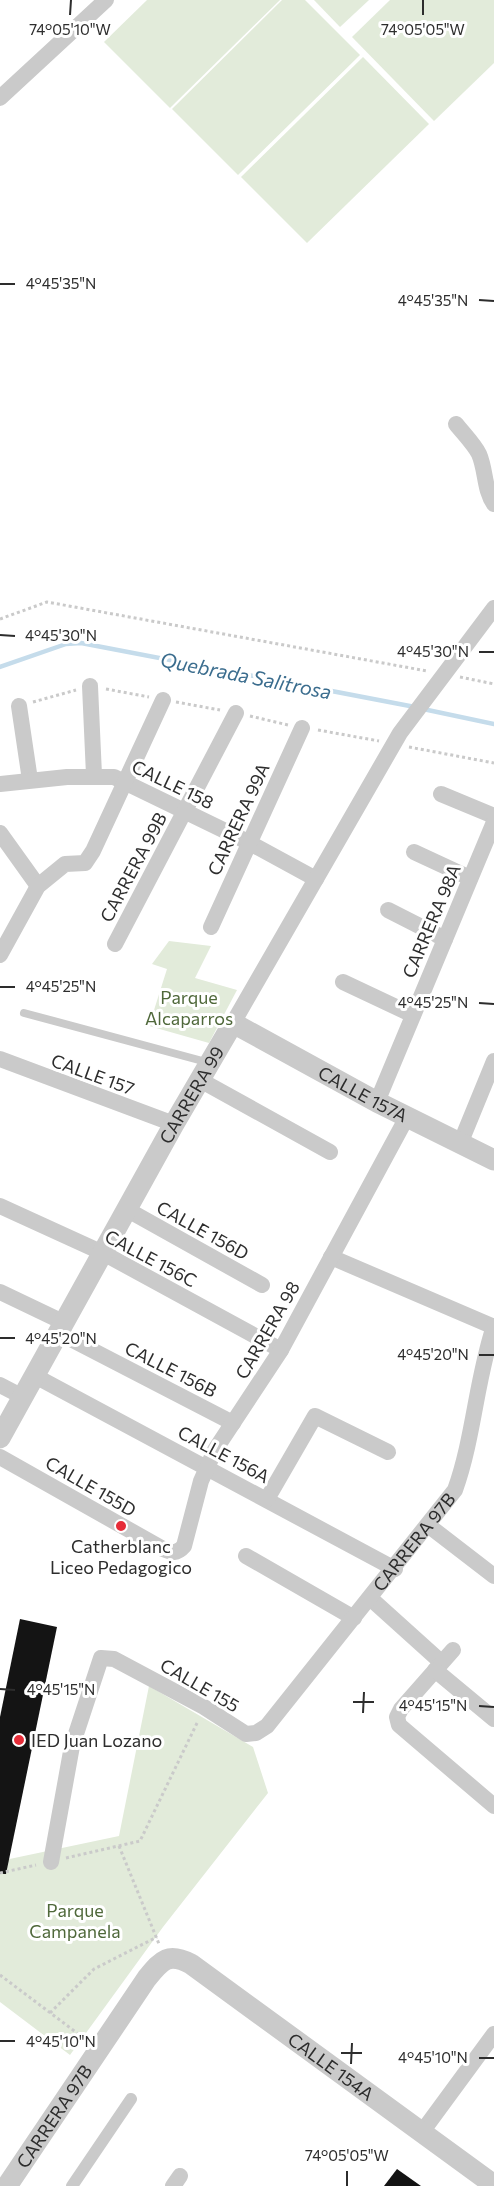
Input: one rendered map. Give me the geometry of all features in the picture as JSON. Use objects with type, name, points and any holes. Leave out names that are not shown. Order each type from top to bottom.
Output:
[{"type":"street","points":[[0,98],[106,0]]},
{"type":"street","points":[[456,424],[478,452],[486,474],[488,497],[494,504]]},
{"type":"street","name":"CARRERA 99","points":[[0,1438],[174,1124],[400,733],[494,608]]},
{"type":"street","points":[[90,686],[94,775]]},
{"type":"street","points":[[0,955],[38,886],[65,864],[85,862],[163,700]]},
{"type":"street","points":[[19,706],[30,780]]},
{"type":"street","name":"CARRERA 99B","points":[[115,944],[236,713]]},
{"type":"street","name":"CARRERA 99A","points":[[211,927],[302,728]]},
{"type":"street","name":"CALLE 158","points":[[0,784],[94,775],[114,777],[248,842],[316,879]]},
{"type":"street","points":[[441,794],[494,816]]},
{"type":"street","name":"CARRERA 98A","points":[[377,1102],[494,822]]},
{"type":"street","points":[[0,833],[38,886]]},
{"type":"street","points":[[414,852],[470,878]]},
{"type":"street","points":[[388,910],[445,939]]},
{"type":"street","points":[[343,982],[413,1015]]},
{"type":"street","name":"CALLE 157A","points":[[233,1023],[377,1102],[494,1160]]},
{"type":"street","name":"CALLE 157","points":[[0,1059],[174,1124]]},
{"type":"street","points":[[460,1144],[494,1061]]},
{"type":"street","points":[[205,1072],[330,1152]]},
{"type":"street","name":"CARRERA 98","points":[[163,1550],[171,1553],[179,1551],[184,1546],[201,1481],[208,1467],[233,1423],[281,1350],[407,1117]]},
{"type":"street","name":"CALLE 156C","points":[[0,1206],[103,1253],[281,1350]]},
{"type":"street","name":"CALLE 156D","points":[[126,1209],[262,1285]]},
{"type":"street","points":[[331,1257],[494,1327]]},
{"type":"street","name":"CALLE 156B","points":[[0,1292],[233,1423]]},
{"type":"street","name":"CARRERA 97B","points":[[267,1726],[395,1569],[455,1490],[465,1463],[481,1365],[494,1327]]},
{"type":"street","name":"CALLE 156A","points":[[35,1376],[395,1569]]},
{"type":"street","points":[[0,1385],[23,1397]]},
{"type":"street","points":[[267,1499],[315,1416],[388,1452]]},
{"type":"street","name":"CALLE 155D","points":[[0,1457],[163,1550]]},
{"type":"street","points":[[429,1526],[494,1576]]},
{"type":"street","points":[[246,1556],[354,1618]]},
{"type":"street","points":[[370,1598],[494,1719]]},
{"type":"street","points":[[453,1650],[401,1709],[397,1717],[399,1725],[494,1806]]},
{"type":"street","name":"CALLE 155","points":[[51,1862],[72,1746],[101,1658],[114,1659],[204,1707],[246,1734],[256,1733],[267,1726]]},
{"type":"street","name":"CALLE 154A","points":[[165,1959],[179,1958],[191,1964],[494,2185]]},
{"type":"street","name":"CARRERA 97B","points":[[7,2186],[147,1978],[165,1959]]},
{"type":"street","points":[[422,2132],[494,2034]]},
{"type":"street","points":[[72,2186],[131,2099]]},
{"type":"lane","points":[[24,1013],[205,1072]]},
{"type":"path","points":[[0,619],[47,602],[438,680],[494,684]]},
{"type":"path","points":[[0,1873],[140,1841],[204,1707]]},
{"type":"path","points":[[119,1846],[165,1959]]},
{"type":"path","points":[[50,2013],[94,1969],[157,1937]]},
{"type":"path","points":[[0,1975],[99,2050]]},
{"type":"green space","points":[[147,0],[280,0],[170,108],[104,42]]},
{"type":"green space","points":[[282,0],[305,0],[360,55],[238,175],[172,109]]},
{"type":"green space","points":[[314,0],[369,0],[340,27]]},
{"type":"green space","points":[[390,0],[494,0],[494,63],[434,121],[352,37]]},
{"type":"green space","points":[[363,57],[429,124],[307,243],[241,177]]},
{"type":"green space","name":"Parque Alcaparros","points":[[169,941],[211,946],[195,978],[237,990],[209,1043],[149,1026],[167,969],[152,964]]},
{"type":"green space","name":"Parque Campanela","points":[[149,1686],[253,1747],[268,1793],[163,1927],[70,2055],[0,2002],[0,1861],[119,1836]]},
{"type":"building","name":"IED Juan Lozano","points":[[20,1619],[57,1627],[6,1874],[0,1874],[0,1717]]},
{"type":"building","points":[[397,2169],[421,2186],[384,2186]]},
{"type":"waterway","name":"Quebrada Salitrosa","points":[[0,667],[66,644],[81,643],[415,707]]},
{"type":"waterway","name":"Quebrada Salitrosa","points":[[423,709],[494,724]]},
{"type":"place","name":"Catherblanc Liceo Pedagogico","points":[[121,1526]]},
{"type":"place","name":"IED Juan Lozano","points":[[19,1740]]}]
